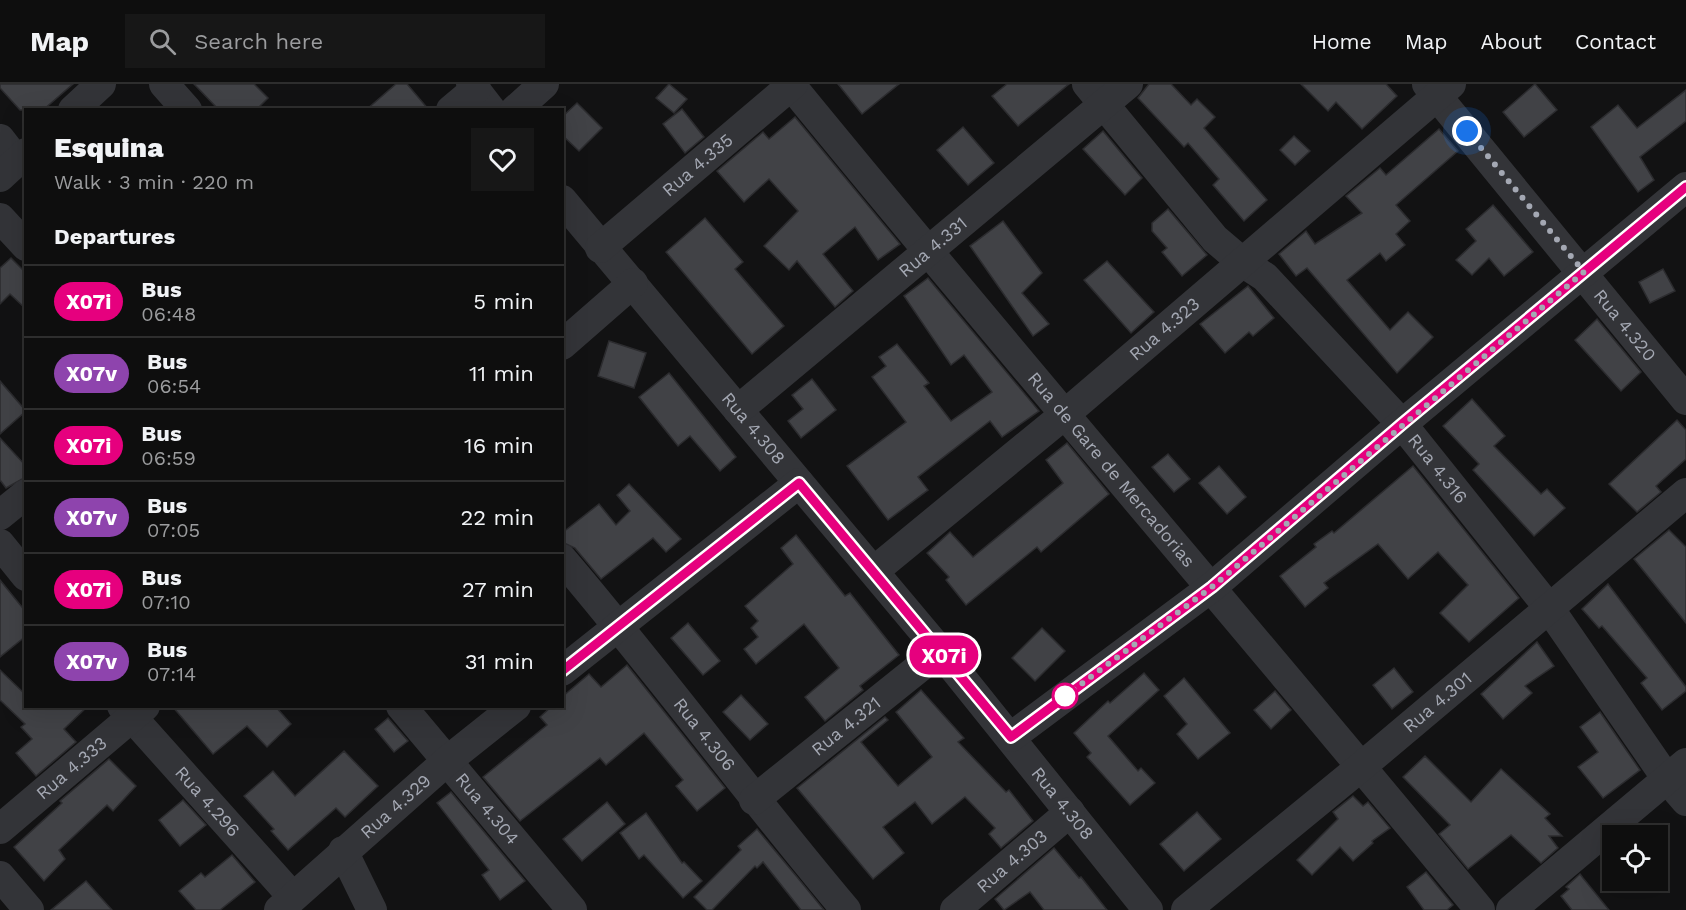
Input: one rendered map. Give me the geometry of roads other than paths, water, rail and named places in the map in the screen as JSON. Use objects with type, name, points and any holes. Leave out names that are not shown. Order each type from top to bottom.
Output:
[{"type":"street","points":[[75,108],[101,84]]},
{"type":"street","points":[[164,84],[185,108]]},
{"type":"street","points":[[517,108],[544,84]]},
{"type":"street","name":"Rua 4.335","points":[[600,248],[792,84]]},
{"type":"street","name":"Rua de Gare de Mercadorias","points":[[792,84],[928,252],[1212,587],[1480,910]]},
{"type":"street","name":"Rua 4.331","points":[[738,410],[928,252],[1096,95],[1128,84]]},
{"type":"street","name":"Rua 4.323","points":[[874,571],[1064,415],[1439,88]]},
{"type":"street","name":"Rua 4.320","points":[[1439,88],[1686,400]]},
{"type":"street","points":[[454,108],[479,94]]},
{"type":"street","name":"Rua 4.316","points":[[1096,95],[1215,239],[1242,262],[1265,277],[1402,424],[1549,608],[1680,781]]},
{"type":"street","points":[[1011,737],[1212,587],[1402,424],[1686,187]]},
{"type":"street","name":"Rua 4.308","points":[[564,203],[874,571],[1011,737],[1148,910]]},
{"type":"street","points":[[0,218],[24,244]]},
{"type":"street","points":[[564,343],[633,283]]},
{"type":"street","points":[[564,669],[799,483]]},
{"type":"street","name":"Rua 4.301","points":[[1186,910],[1362,766],[1686,493]]},
{"type":"street","points":[[0,515],[24,496]]},
{"type":"street","points":[[0,544],[24,574]]},
{"type":"street","name":"Rua 4.306","points":[[564,561],[620,626],[754,800],[846,910]]},
{"type":"street","name":"Rua 4.321","points":[[754,800],[940,651]]},
{"type":"street","name":"Rua 4.304","points":[[403,708],[572,910]]},
{"type":"street","name":"Rua 4.329","points":[[286,903],[447,761],[513,708]]},
{"type":"street","name":"Rua 4.333","points":[[0,829],[132,711]]},
{"type":"street","name":"Rua 4.296","points":[[132,711],[286,903]]},
{"type":"street","points":[[1511,910],[1680,781]]},
{"type":"street","name":"Rua 4.303","points":[[955,910],[1070,812]]},
{"type":"street","points":[[343,851],[372,910]]},
{"type":"street","points":[[0,876],[29,910]]}]
